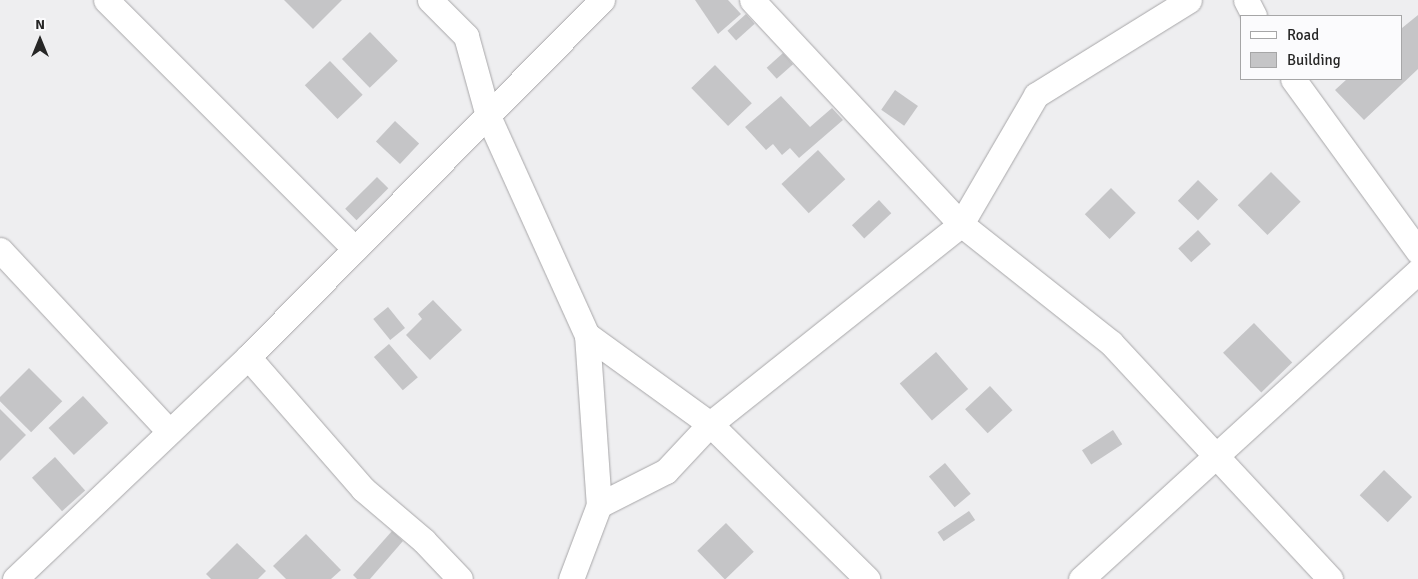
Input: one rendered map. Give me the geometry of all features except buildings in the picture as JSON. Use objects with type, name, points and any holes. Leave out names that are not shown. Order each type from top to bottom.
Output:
[{"type":"street","points":[[106,0],[355,249]]},
{"type":"street","points":[[430,0],[466,36],[488,116],[587,335],[599,505],[571,579]]},
{"type":"street","points":[[15,579],[248,358],[602,0]]},
{"type":"street","points":[[752,0],[961,224],[1111,343],[1217,454],[1330,579]]},
{"type":"street","points":[[599,505],[666,471],[710,424],[961,224],[1036,95],[1189,0]]},
{"type":"street","points":[[1246,0],[1254,15]]},
{"type":"street","points":[[1294,80],[1418,251]]},
{"type":"street","points":[[0,250],[169,431]]},
{"type":"street","points":[[1081,579],[1418,271]]},
{"type":"street","points":[[587,335],[710,424],[866,579]]},
{"type":"street","points":[[248,358],[363,489],[424,541],[460,579]]},
{"type":"street","points":[[0,572],[7,579]]}]
